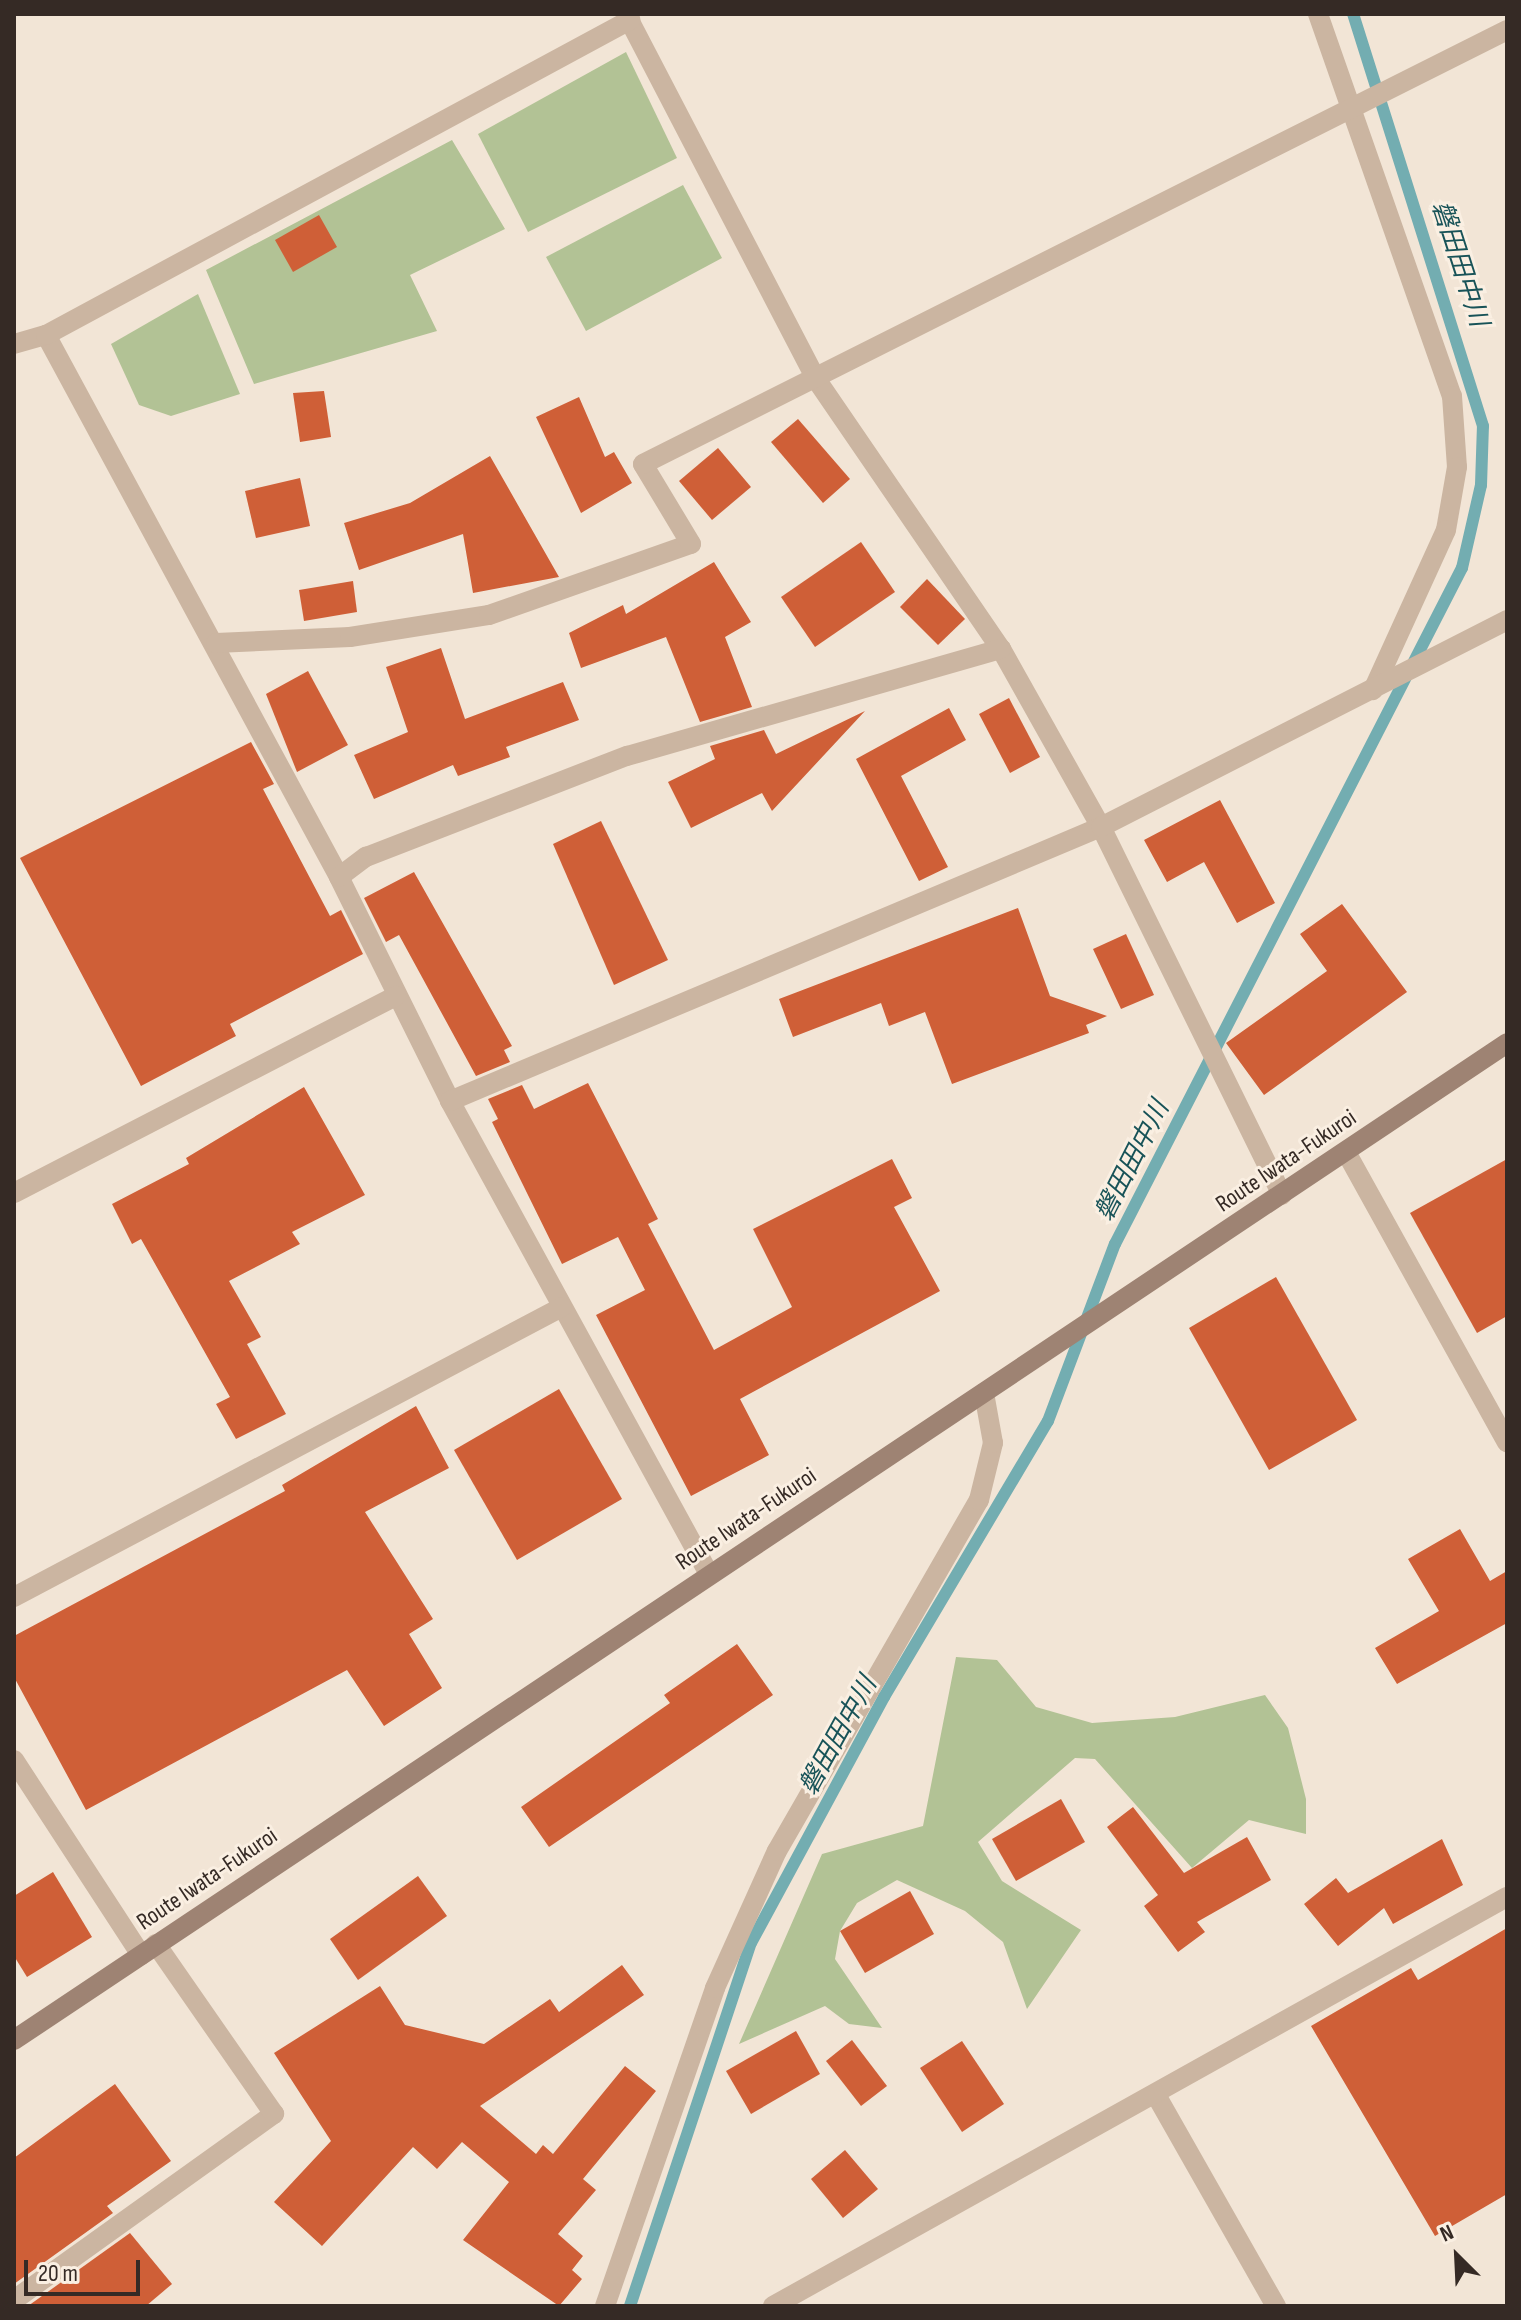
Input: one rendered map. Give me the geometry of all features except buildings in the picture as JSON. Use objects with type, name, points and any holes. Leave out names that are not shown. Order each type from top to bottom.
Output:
[{"type":"main road","name":"Route Iwata-Fukuroi","points":[[14,2040],[1507,1043]]},
{"type":"street","points":[[1318,14],[1452,396],[1457,467],[1446,530],[1373,690]]},
{"type":"street","points":[[14,344],[46,335],[628,17],[816,379],[1001,649],[1101,827],[1282,1195]]},
{"type":"street","points":[[216,643],[350,637],[489,615],[691,544],[643,464],[816,379],[1352,104],[1507,30]]},
{"type":"street","points":[[46,335],[216,643],[339,877],[450,1101],[709,1574]]},
{"type":"street","points":[[450,1101],[1101,827],[1507,620]]},
{"type":"street","points":[[339,877],[366,857],[627,756],[1001,649]]},
{"type":"street","points":[[14,1193],[396,996]]},
{"type":"street","points":[[1346,1152],[1507,1442]]},
{"type":"street","points":[[14,1597],[562,1307]]},
{"type":"street","points":[[605,2306],[715,1988],[777,1851],[979,1500],[993,1443],[984,1393]]},
{"type":"street","points":[[14,1760],[149,1949],[274,2114],[14,2300]]},
{"type":"street","points":[[773,2306],[1507,1897]]},
{"type":"street","points":[[1156,2095],[1276,2306]]},
{"type":"green space","points":[[626,52],[677,158],[528,232],[478,134]]},
{"type":"green space","points":[[452,140],[505,229],[410,275],[437,331],[254,384],[206,270]]},
{"type":"green space","points":[[683,185],[722,258],[586,331],[546,257]]},
{"type":"green space","points":[[198,294],[240,394],[171,416],[139,405],[111,344]]},
{"type":"green space","points":[[956,1657],[997,1660],[1036,1707],[1092,1723],[1175,1717],[1265,1695],[1288,1728],[1306,1799],[1306,1834],[1249,1820],[1192,1868],[1095,1759],[1075,1758],[978,1842],[1002,1881],[1081,1930],[1027,2009],[1003,1942],[965,1911],[897,1880],[857,1903],[840,1931],[835,1959],[882,2028],[849,2024],[825,2006],[739,2044],[822,1854],[923,1826]]},
{"type":"waterway","name":"磐田田中川","points":[[630,2306],[751,1943],[884,1697],[1048,1421],[1115,1244],[1462,568],[1481,485],[1483,426],[1353,14]]}]
